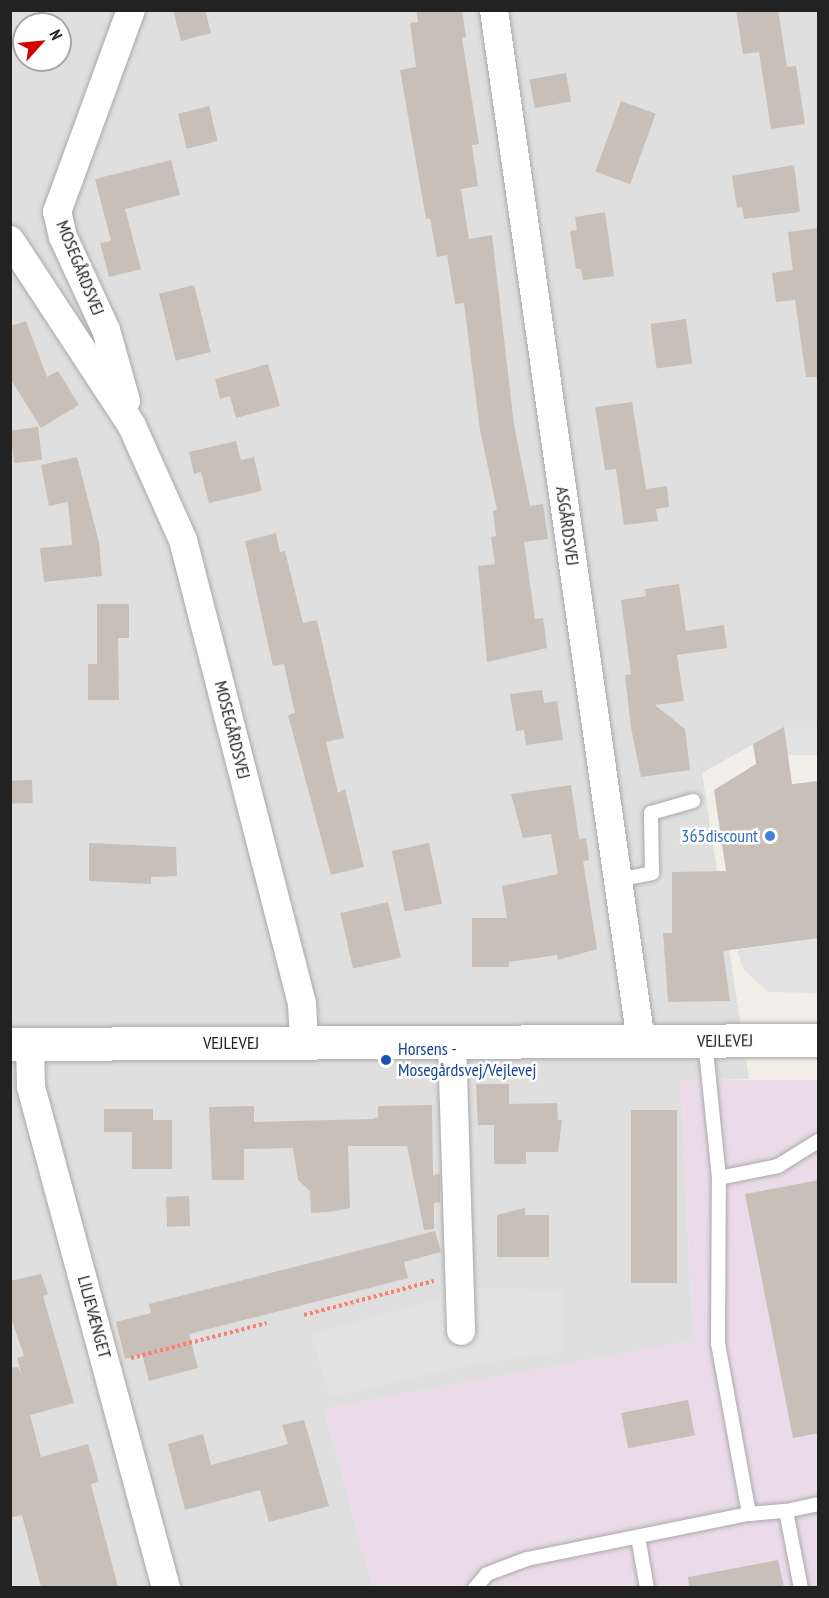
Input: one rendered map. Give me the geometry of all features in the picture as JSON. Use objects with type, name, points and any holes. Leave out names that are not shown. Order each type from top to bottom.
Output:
[{"type":"street","name":"MOSEGÅRDSVEJ","points":[[131,10],[57,212],[63,237],[106,330],[132,426],[183,540],[302,1003],[304,1042]]},
{"type":"street","name":"ASGÅRDSVEJ","points":[[494,10],[641,1042]]},
{"type":"street","name":"MOSEGÅRDSVEJ","points":[[10,240],[132,426]]},
{"type":"street","name":"VEJLEVEJ","points":[[20,1044],[819,1040]]},
{"type":"street","points":[[452,1042],[461,1331]]},
{"type":"street","name":"LILJEVÆNGET","points":[[20,1044],[166,1587]]},
{"type":"lane","points":[[617,880],[652,873],[651,813],[693,801]]},
{"type":"lane","points":[[705,1041],[719,1178],[718,1343],[749,1514]]},
{"type":"lane","points":[[719,1178],[778,1166],[819,1141]]},
{"type":"lane","points":[[475,1587],[486,1575],[527,1559],[749,1514],[786,1511],[819,1504]]},
{"type":"lane","points":[[786,1511],[801,1587]]},
{"type":"lane","points":[[638,1537],[647,1587]]},
{"type":"path","points":[[304,1315],[459,1275]]},
{"type":"path","points":[[106,1364],[267,1323]]},
{"type":"shaded area","points":[[11,11],[818,11],[818,727],[775,732],[702,773],[749,1079],[681,1081],[693,1341],[324,1409],[373,1587],[11,1588]]},
{"type":"shaded area","points":[[785,727],[818,727],[818,755],[785,755]]},
{"type":"shaded area","points":[[818,938],[818,993],[768,992],[744,970],[737,950]]},
{"type":"shaded area","points":[[681,1080],[818,1080],[818,1587],[373,1587],[324,1409],[693,1341]]},
{"type":"shaded area","points":[[480,1288],[563,1290],[564,1352],[473,1364],[330,1397],[311,1334]]},
{"type":"building","points":[[173,10],[205,10],[211,33],[181,41]]},
{"type":"building","points":[[416,10],[462,10],[466,37],[462,38],[479,144],[472,145],[478,186],[461,189],[469,239],[492,235],[514,425],[530,506],[543,504],[548,539],[524,542],[535,619],[543,618],[547,648],[487,662],[478,566],[495,564],[491,537],[496,536],[493,511],[497,510],[480,430],[464,303],[455,304],[447,255],[437,257],[430,218],[426,219],[400,70],[416,67],[410,23],[418,22]]},
{"type":"building","points":[[736,10],[778,10],[787,67],[796,66],[805,124],[771,129],[759,52],[743,54]]},
{"type":"building","points":[[566,73],[571,102],[535,108],[530,79]]},
{"type":"building","points":[[621,101],[656,114],[630,184],[595,171]]},
{"type":"building","points":[[209,106],[218,141],[187,149],[178,114]]},
{"type":"building","points":[[171,160],[180,195],[125,209],[141,269],[109,277],[100,243],[111,241],[95,179]]},
{"type":"building","points":[[794,165],[800,212],[744,219],[742,207],[737,208],[732,176]]},
{"type":"building","points":[[605,212],[614,276],[583,280],[581,269],[576,269],[570,231],[577,230],[575,217]]},
{"type":"building","points":[[819,228],[819,377],[806,377],[795,300],[776,302],[772,273],[793,270],[788,232]]},
{"type":"building","points":[[194,285],[211,352],[176,361],[159,294]]},
{"type":"building","points":[[686,319],[692,364],[657,369],[650,324]]},
{"type":"building","points":[[26,321],[47,377],[58,371],[79,405],[41,428],[10,378],[10,326]]},
{"type":"building","points":[[268,364],[280,406],[236,418],[230,396],[220,399],[215,379]]},
{"type":"building","points":[[632,402],[646,489],[667,486],[669,507],[656,509],[658,521],[624,525],[616,469],[605,470],[595,407]]},
{"type":"building","points":[[38,427],[42,460],[14,463],[10,430]]},
{"type":"building","points":[[236,441],[241,460],[254,457],[262,491],[209,503],[201,472],[194,474],[189,452]]},
{"type":"building","points":[[77,457],[99,542],[102,576],[44,582],[40,548],[72,545],[68,502],[49,506],[41,465]]},
{"type":"building","points":[[276,533],[280,552],[285,551],[303,623],[317,620],[344,738],[326,742],[338,793],[345,789],[364,867],[331,875],[288,715],[295,713],[284,664],[273,666],[245,541]]},
{"type":"building","points":[[679,584],[686,631],[724,625],[727,648],[677,655],[684,701],[655,705],[685,729],[690,770],[641,777],[631,728],[625,675],[631,674],[621,600],[646,596],[645,589]]},
{"type":"building","points":[[97,604],[129,604],[129,638],[118,638],[119,700],[88,700],[88,664],[97,664]]},
{"type":"building","points":[[542,690],[544,703],[557,701],[563,740],[526,745],[524,730],[516,731],[510,694]]},
{"type":"building","points":[[784,727],[792,784],[819,781],[819,938],[723,951],[730,1001],[668,1002],[663,933],[672,933],[672,872],[726,871],[714,790],[756,764],[753,744]]},
{"type":"building","points":[[32,780],[33,803],[11,804],[10,781]]},
{"type":"building","points":[[571,785],[579,839],[586,838],[589,860],[583,861],[597,949],[558,960],[557,955],[509,962],[509,967],[472,967],[472,918],[507,918],[502,886],[558,874],[551,834],[523,838],[511,794]]},
{"type":"building","points":[[89,843],[176,847],[177,876],[151,877],[151,884],[89,881]]},
{"type":"building","points":[[429,843],[442,904],[405,912],[392,851]]},
{"type":"building","points":[[388,902],[401,958],[353,969],[340,913]]},
{"type":"building","points":[[476,1084],[509,1084],[509,1104],[557,1103],[558,1120],[562,1120],[558,1152],[526,1152],[526,1164],[494,1164],[494,1125],[478,1125]]},
{"type":"building","points":[[432,1105],[433,1175],[440,1174],[440,1202],[434,1203],[434,1229],[424,1230],[407,1146],[348,1146],[350,1208],[328,1212],[311,1213],[310,1191],[298,1180],[293,1148],[244,1149],[244,1180],[212,1180],[209,1107],[254,1106],[254,1122],[372,1119],[378,1117],[378,1106]]},
{"type":"building","points":[[104,1109],[153,1109],[153,1120],[172,1120],[172,1169],[132,1169],[132,1132],[104,1132]]},
{"type":"building","points":[[631,1110],[677,1110],[677,1283],[631,1283]]},
{"type":"building","points":[[819,1180],[819,1433],[793,1438],[745,1194]]},
{"type":"building","points":[[189,1196],[190,1226],[167,1227],[166,1197]]},
{"type":"building","points":[[525,1208],[525,1215],[549,1215],[549,1257],[497,1257],[497,1215]]},
{"type":"building","points":[[435,1231],[441,1252],[404,1262],[408,1278],[189,1334],[198,1368],[149,1381],[142,1354],[125,1359],[116,1322],[151,1313],[149,1304]]},
{"type":"building","points":[[41,1274],[48,1294],[43,1296],[74,1403],[30,1415],[41,1457],[88,1444],[99,1482],[91,1484],[118,1587],[41,1587],[22,1515],[10,1518],[10,1368],[18,1367],[22,1376],[17,1358],[24,1356],[10,1315],[10,1281]]},
{"type":"building","points":[[688,1400],[695,1435],[628,1448],[621,1413]]},
{"type":"building","points":[[304,1420],[329,1506],[269,1522],[260,1490],[185,1510],[168,1444],[203,1434],[211,1465],[288,1444],[282,1425]]},
{"type":"building","points":[[778,1560],[784,1587],[689,1587],[688,1577]]},
{"type":"place","name":"365discount","points":[[770,836]]},
{"type":"place","name":"Horsens - Mosegårdsvej/Vejlevej","points":[[386,1060]]}]
